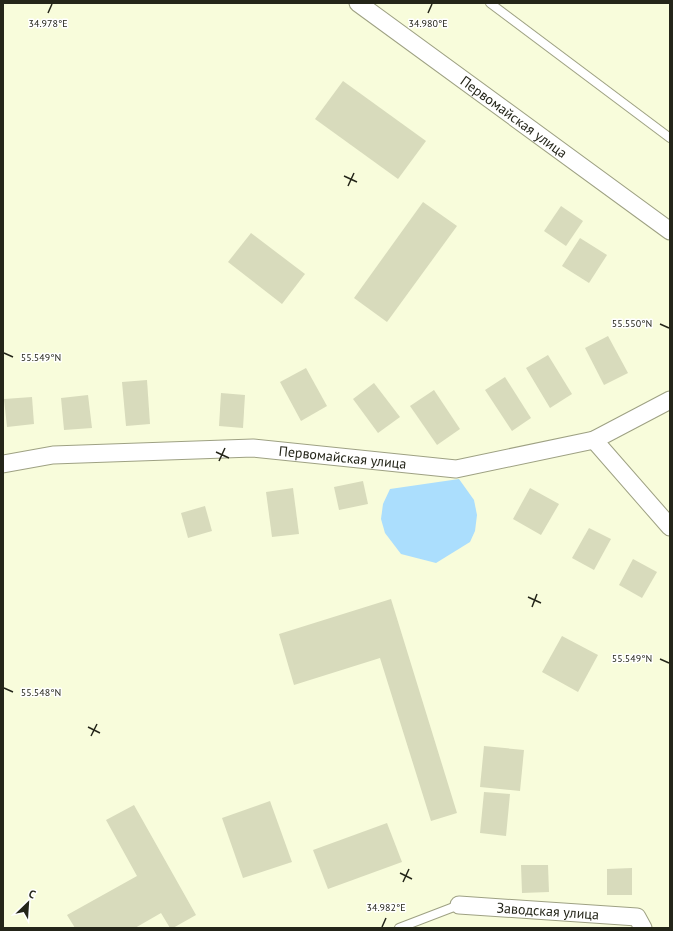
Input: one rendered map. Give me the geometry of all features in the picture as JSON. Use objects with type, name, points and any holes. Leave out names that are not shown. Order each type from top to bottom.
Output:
[{"type":"street","name":"Первомайская улица","points":[[358,3],[670,231]]},
{"type":"street","name":"Первомайская улица","points":[[3,464],[53,455],[253,448],[456,469],[594,440],[670,400]]},
{"type":"street","points":[[594,440],[670,527]]},
{"type":"street","name":"Заводская улица","points":[[459,905],[640,923]]},
{"type":"lane","points":[[490,3],[670,138]]},
{"type":"lane","points":[[399,928],[459,905]]},
{"type":"water","points":[[459,479],[474,500],[477,515],[475,531],[470,542],[436,563],[401,554],[385,533],[381,519],[383,504],[390,489]]},
{"type":"building","points":[[343,81],[426,141],[398,179],[315,119]]},
{"type":"building","points":[[423,202],[457,226],[387,322],[354,298]]},
{"type":"building","points":[[561,206],[583,221],[566,246],[544,231]]},
{"type":"building","points":[[251,233],[305,274],[282,304],[228,262]]},
{"type":"building","points":[[580,238],[607,255],[589,283],[562,266]]},
{"type":"building","points":[[608,336],[628,373],[604,385],[585,348]]},
{"type":"building","points":[[548,355],[572,394],[550,408],[526,368]]},
{"type":"building","points":[[306,368],[327,406],[301,421],[280,382]]},
{"type":"building","points":[[505,377],[531,418],[512,431],[485,390]]},
{"type":"building","points":[[147,380],[150,424],[126,426],[122,382]]},
{"type":"building","points":[[374,383],[400,417],[378,433],[353,399]]},
{"type":"building","points":[[434,390],[460,429],[437,445],[410,406]]},
{"type":"building","points":[[221,393],[245,395],[243,428],[219,426]]},
{"type":"building","points":[[88,395],[92,428],[64,430],[61,398]]},
{"type":"building","points":[[32,397],[34,424],[7,427],[4,399]]},
{"type":"building","points":[[363,481],[368,504],[339,510],[334,487]]},
{"type":"building","points":[[293,488],[299,534],[272,537],[266,492]]},
{"type":"building","points":[[530,488],[559,504],[541,535],[513,519]]},
{"type":"building","points":[[205,506],[212,531],[188,538],[181,513]]},
{"type":"building","points":[[589,528],[611,539],[594,570],[572,558]]},
{"type":"building","points":[[633,559],[657,572],[642,598],[619,585]]},
{"type":"building","points":[[391,599],[457,813],[431,821],[380,658],[294,685],[279,634]]},
{"type":"building","points":[[562,636],[598,655],[578,692],[542,672]]},
{"type":"building","points":[[484,746],[524,750],[520,791],[480,787]]},
{"type":"building","points":[[484,792],[510,794],[506,836],[480,833]]},
{"type":"building","points":[[270,801],[292,862],[243,878],[222,818]]},
{"type":"building","points":[[134,805],[196,915],[173,928],[170,928],[161,913],[135,928],[75,928],[67,915],[137,876],[106,820]]},
{"type":"building","points":[[387,823],[402,862],[328,889],[313,850]]},
{"type":"building","points":[[521,865],[548,865],[549,892],[522,893]]},
{"type":"building","points":[[632,868],[632,895],[607,895],[607,869]]}]
